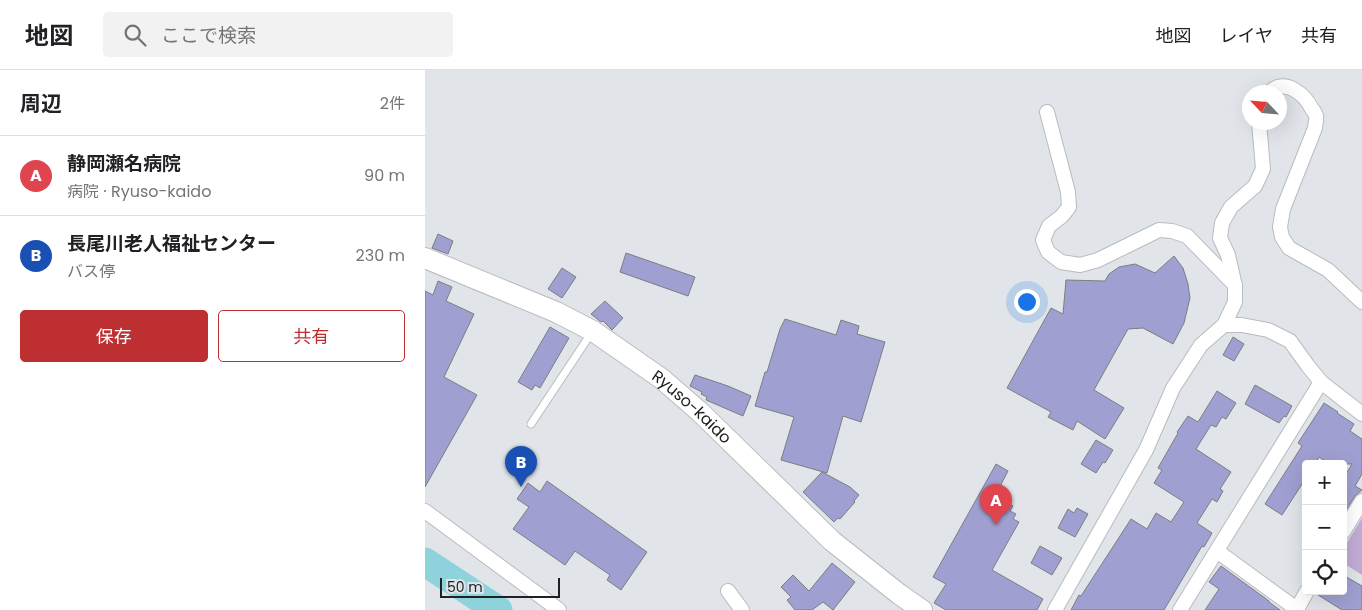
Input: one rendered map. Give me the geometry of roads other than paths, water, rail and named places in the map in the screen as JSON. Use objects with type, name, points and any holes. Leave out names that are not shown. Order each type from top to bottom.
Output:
[{"type":"main road","name":"Ryuso-kaido","points":[[425,258],[556,312],[593,331],[669,384],[832,541],[922,610]]},
{"type":"street","points":[[1287,88],[1297,90],[1308,102],[1316,116],[1315,128],[1283,209],[1280,227],[1282,238],[1289,248],[1328,270],[1362,302]]},
{"type":"street","points":[[1047,112],[1068,192],[1069,206],[1062,216],[1049,226],[1043,240],[1048,252],[1061,262],[1080,265],[1098,260],[1159,230],[1172,231],[1187,236],[1235,286]]},
{"type":"street","points":[[1055,610],[1146,450],[1173,388],[1201,345],[1224,325],[1235,302],[1235,286],[1229,255],[1220,238],[1222,223],[1231,207],[1255,186],[1263,169],[1260,130]]},
{"type":"street","points":[[1224,325],[1268,330],[1290,340],[1321,382],[1362,414]]},
{"type":"street","points":[[1180,610],[1321,382]]},
{"type":"street","points":[[1347,525],[1362,501]]},
{"type":"street","points":[[425,511],[559,610]]},
{"type":"street","points":[[1217,551],[1297,610],[1305,595]]},
{"type":"street","points":[[728,591],[742,610]]},
{"type":"lane","points":[[531,424],[593,331]]},
{"type":"waterway","points":[[425,562],[498,610]]},
{"type":"place","name":"長尾川老人福祉センター","points":[[521,487]]},
{"type":"place","name":"静岡瀬名病院","points":[[996,525]]}]
